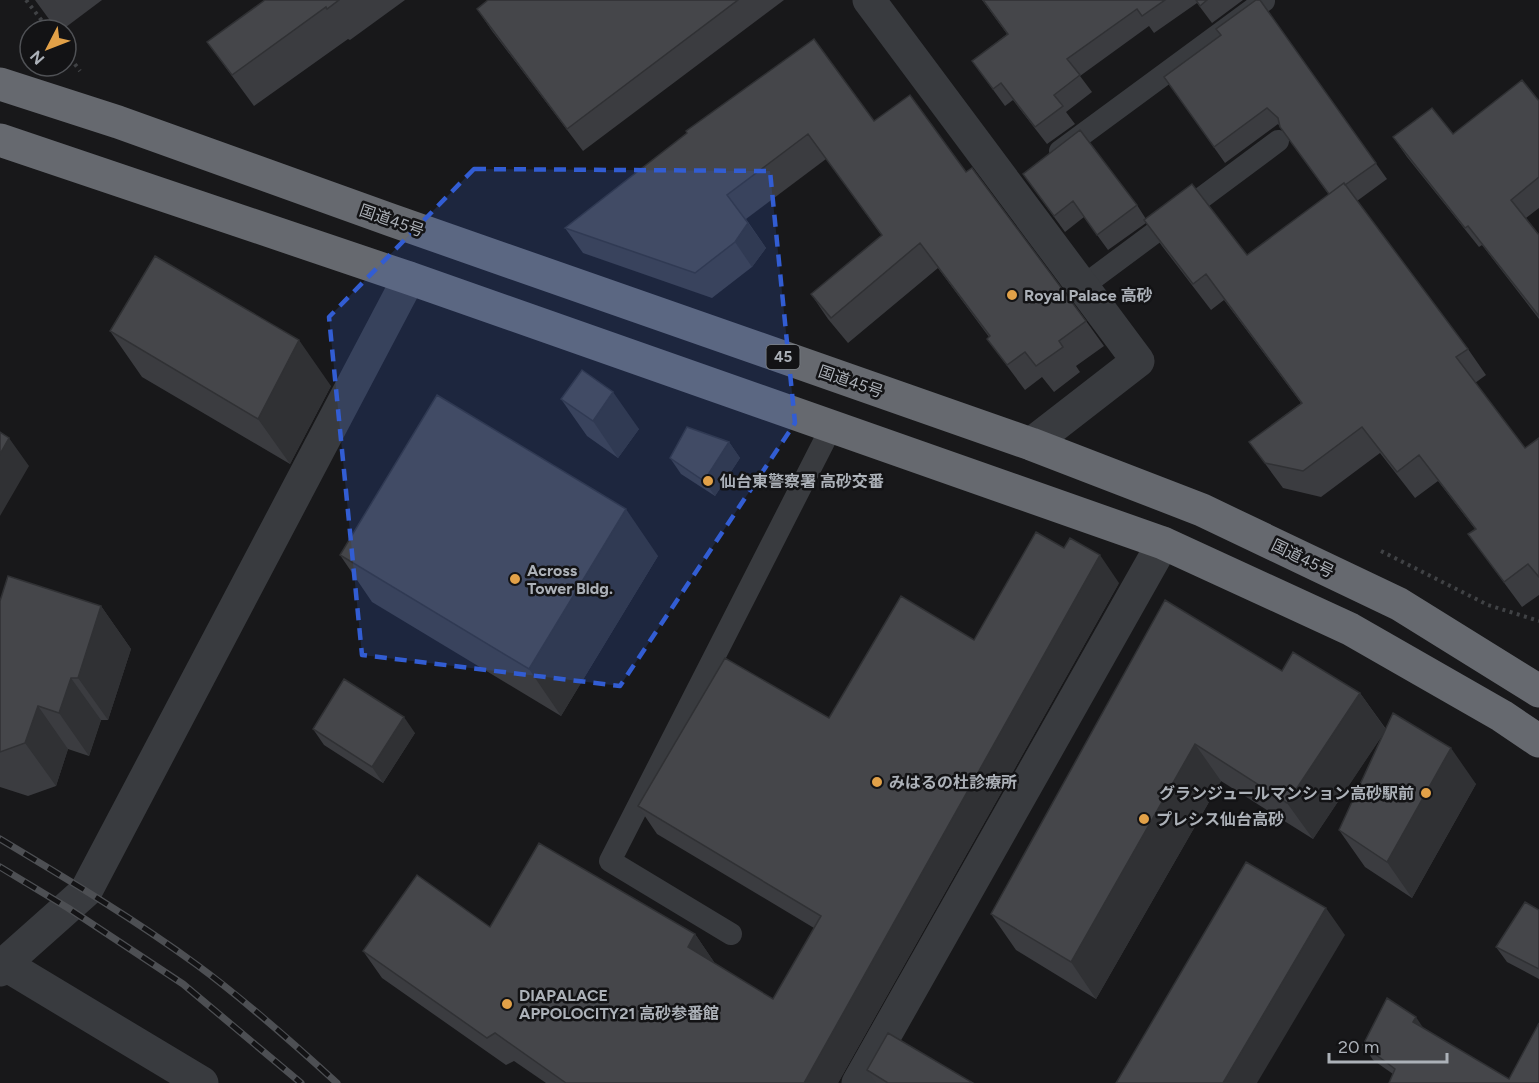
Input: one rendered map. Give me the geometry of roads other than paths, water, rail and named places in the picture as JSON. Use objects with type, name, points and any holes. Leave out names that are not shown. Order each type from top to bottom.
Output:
[{"type":"highway","name":"国道45号","points":[[0,84],[118,122],[1031,444],[1202,510],[1399,604],[1539,691]]},
{"type":"highway","points":[[0,140],[409,278],[1163,543],[1350,629],[1502,716],[1539,741]]},
{"type":"street","points":[[877,3],[1019,182],[1083,286],[1138,361],[1031,444]]},
{"type":"street","points":[[202,1083],[2,968],[86,891],[409,278]]},
{"type":"street","points":[[858,1083],[1163,543]]},
{"type":"lane","points":[[1047,161],[1264,1]]},
{"type":"lane","points":[[1083,286],[1278,141]]},
{"type":"lane","points":[[731,934],[610,861],[831,428]]},
{"type":"railway","points":[[0,839],[125,915],[197,965],[269,1022],[337,1083]]},
{"type":"railway","points":[[0,867],[68,908],[183,984],[301,1083]]},
{"type":"place","name":"Royal Palace 高砂","points":[[1012,295]]},
{"type":"place","name":"仙台東警察署 高砂交番","points":[[708,481]]},
{"type":"place","name":"Across Tower Bldg.","points":[[515,579]]},
{"type":"place","name":"みはるの杜診療所","points":[[877,782]]},
{"type":"place","name":"グランジュールマンション高砂駅前","points":[[1426,793]]},
{"type":"place","name":"プレシス仙台高砂","points":[[1144,819]]},
{"type":"place","name":"DIAPALACE APPOLOCITY21 高砂参番館","points":[[507,1004]]}]
